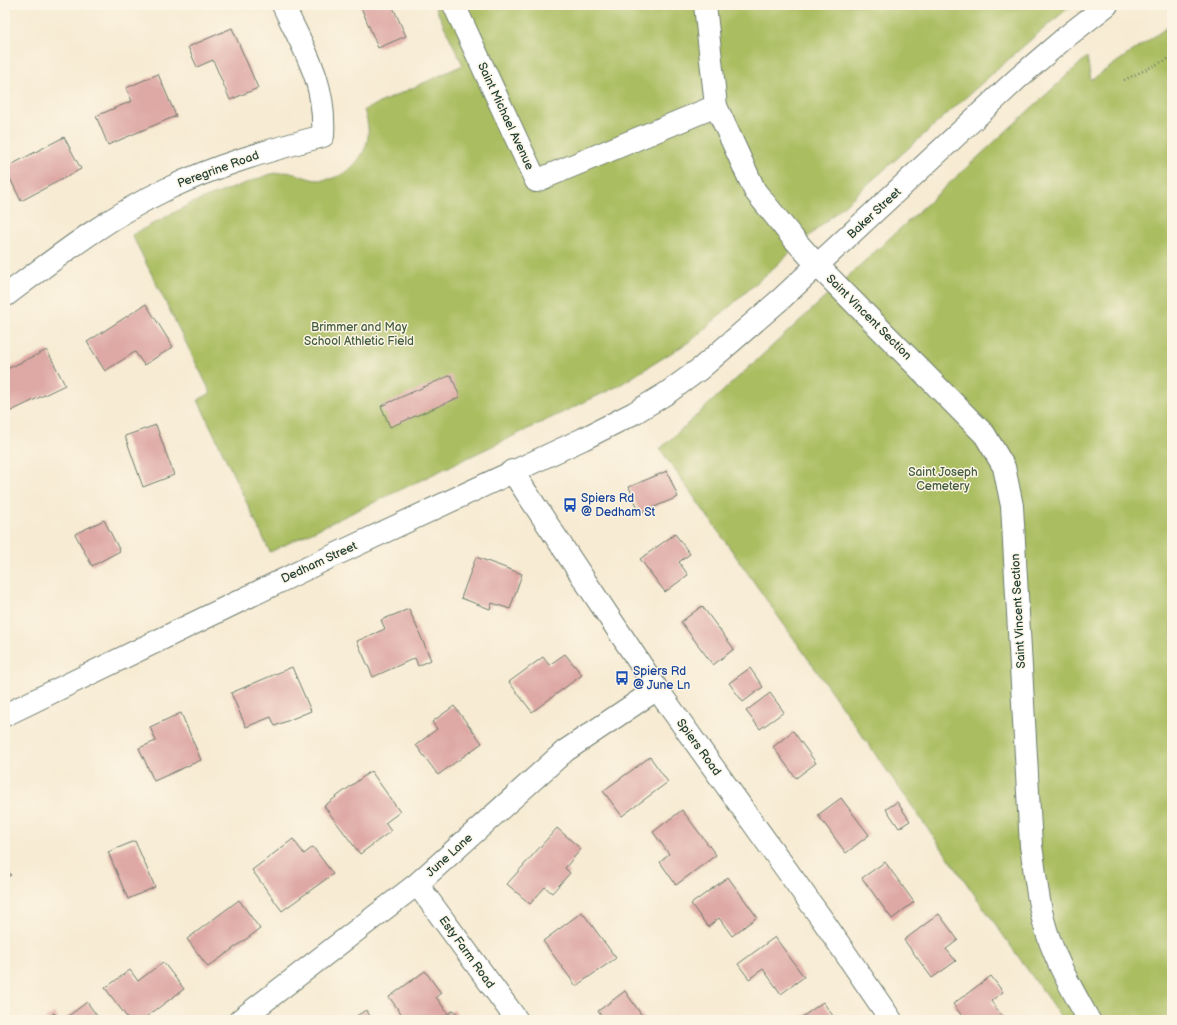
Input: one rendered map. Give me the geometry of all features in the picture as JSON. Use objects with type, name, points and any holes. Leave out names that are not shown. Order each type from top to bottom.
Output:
[{"type":"street","name":"Peregrine Road","points":[[5,296],[116,216],[168,188],[244,158],[323,136],[323,104],[316,75],[283,5]]},
{"type":"street","name":"Saint Michael Avenue","points":[[454,5],[536,181],[716,106]]},
{"type":"street","points":[[705,5],[716,106],[755,191],[818,266]]},
{"type":"street","name":"Baker Street","points":[[634,413],[672,390],[700,369],[818,266],[1017,80],[1066,37],[1107,5]]},
{"type":"street","name":"Saint Vincent Section","points":[[818,266],[985,435],[1004,467],[1012,506],[1031,846],[1036,885],[1043,919],[1053,950],[1069,985],[1089,1020]]},
{"type":"street","name":"Dedham Street","points":[[5,715],[310,566],[583,439],[634,413]]},
{"type":"street","name":"Spiers Road","points":[[512,471],[657,689],[824,922],[891,1020]]},
{"type":"street","name":"June Lane","points":[[240,1020],[417,884],[565,751],[657,689]]},
{"type":"street","name":"Esty Farm Road","points":[[417,884],[517,1020]]},
{"type":"path","points":[[1124,80],[1172,57]]},
{"type":"green space","name":"Brimmer and May School Athletic Field","points":[[434,5],[1072,5],[1035,36],[692,340],[618,386],[270,552],[198,400],[211,393],[132,235],[192,203],[268,175],[289,172],[319,180],[336,177],[351,168],[362,154],[368,137],[368,124],[364,110],[463,65]]},
{"type":"green space","name":"Saint Joseph Cemetery","points":[[1172,24],[1172,1020],[1063,1020],[660,449],[1087,57],[1091,80]]},
{"type":"building","points":[[360,5],[392,5],[406,36],[378,48]]},
{"type":"building","points":[[232,28],[258,88],[230,100],[213,60],[197,67],[188,47]]},
{"type":"building","points":[[158,74],[176,116],[108,145],[96,116],[132,101],[126,88]]},
{"type":"building","points":[[64,137],[81,169],[21,201],[5,168]]},
{"type":"building","points":[[146,304],[173,347],[144,365],[135,352],[105,371],[87,342]]},
{"type":"building","points":[[47,350],[65,385],[5,414],[5,370]]},
{"type":"building","points":[[451,375],[460,397],[390,427],[381,406]]},
{"type":"building","points":[[156,425],[174,475],[143,487],[125,436]]},
{"type":"building","points":[[667,471],[678,497],[640,513],[629,487]]},
{"type":"building","points":[[104,520],[120,551],[92,566],[75,534]]},
{"type":"building","points":[[675,534],[690,554],[679,562],[688,575],[665,592],[640,559]]},
{"type":"building","points":[[476,557],[522,574],[510,609],[492,603],[490,609],[461,598]]},
{"type":"building","points":[[702,606],[734,649],[713,665],[681,622]]},
{"type":"building","points":[[409,609],[431,660],[418,666],[415,658],[373,677],[357,641],[385,629],[381,620]]},
{"type":"building","points":[[565,654],[582,675],[532,712],[509,682],[543,657],[549,665]]},
{"type":"building","points":[[292,667],[311,711],[275,726],[271,717],[246,727],[231,693]]},
{"type":"building","points":[[750,668],[763,687],[743,702],[729,683]]},
{"type":"building","points":[[770,693],[784,712],[760,729],[746,711]]},
{"type":"building","points":[[454,706],[482,743],[438,775],[416,745],[437,729],[432,722]]},
{"type":"building","points":[[181,713],[201,760],[154,781],[139,748],[156,741],[150,727]]},
{"type":"building","points":[[793,731],[816,763],[796,778],[773,747]]},
{"type":"building","points":[[650,757],[668,782],[622,816],[603,791]]},
{"type":"building","points":[[371,771],[400,812],[385,823],[391,831],[360,854],[324,806]]},
{"type":"building","points":[[841,798],[869,835],[846,853],[818,815]]},
{"type":"building","points":[[897,802],[910,821],[899,828],[886,809]]},
{"type":"building","points":[[682,810],[716,855],[676,885],[660,862],[669,854],[653,832]]},
{"type":"building","points":[[557,828],[581,849],[565,868],[570,873],[552,893],[545,887],[530,904],[507,884]]},
{"type":"building","points":[[293,839],[304,854],[313,847],[333,874],[282,911],[252,870]]},
{"type":"building","points":[[135,841],[155,887],[128,899],[108,852]]},
{"type":"building","points":[[885,862],[914,902],[892,919],[862,878]]},
{"type":"building","points":[[5,866],[11,875],[5,879]]},
{"type":"building","points":[[728,877],[757,917],[732,936],[719,918],[708,927],[691,904]]},
{"type":"building","points":[[239,900],[260,929],[208,967],[187,939]]},
{"type":"building","points":[[582,912],[616,958],[576,986],[543,941]]},
{"type":"building","points":[[939,914],[958,940],[946,949],[956,961],[932,978],[904,940]]},
{"type":"building","points":[[775,937],[804,977],[781,994],[763,969],[749,979],[738,964]]},
{"type":"building","points":[[163,962],[184,989],[142,1020],[129,1020],[105,988],[130,970],[138,981]]},
{"type":"building","points":[[425,971],[441,993],[436,997],[448,1014],[454,1010],[461,1020],[406,1020],[389,997]]},
{"type":"building","points":[[991,976],[1003,992],[991,1001],[1005,1020],[965,1020],[953,1004]]},
{"type":"building","points":[[625,991],[645,1020],[604,1020],[598,1011]]},
{"type":"building","points":[[87,1002],[100,1020],[63,1020]]},
{"type":"building","points":[[823,1002],[836,1020],[798,1020]]},
{"type":"building","points":[[366,1010],[373,1020],[350,1020]]},
{"type":"building","points":[[54,1013],[59,1020],[44,1020]]},
{"type":"place","name":"Spiers Rd @ Dedham St","points":[[570,505]]},
{"type":"place","name":"Spiers Rd @ June Ln","points":[[622,678]]}]
